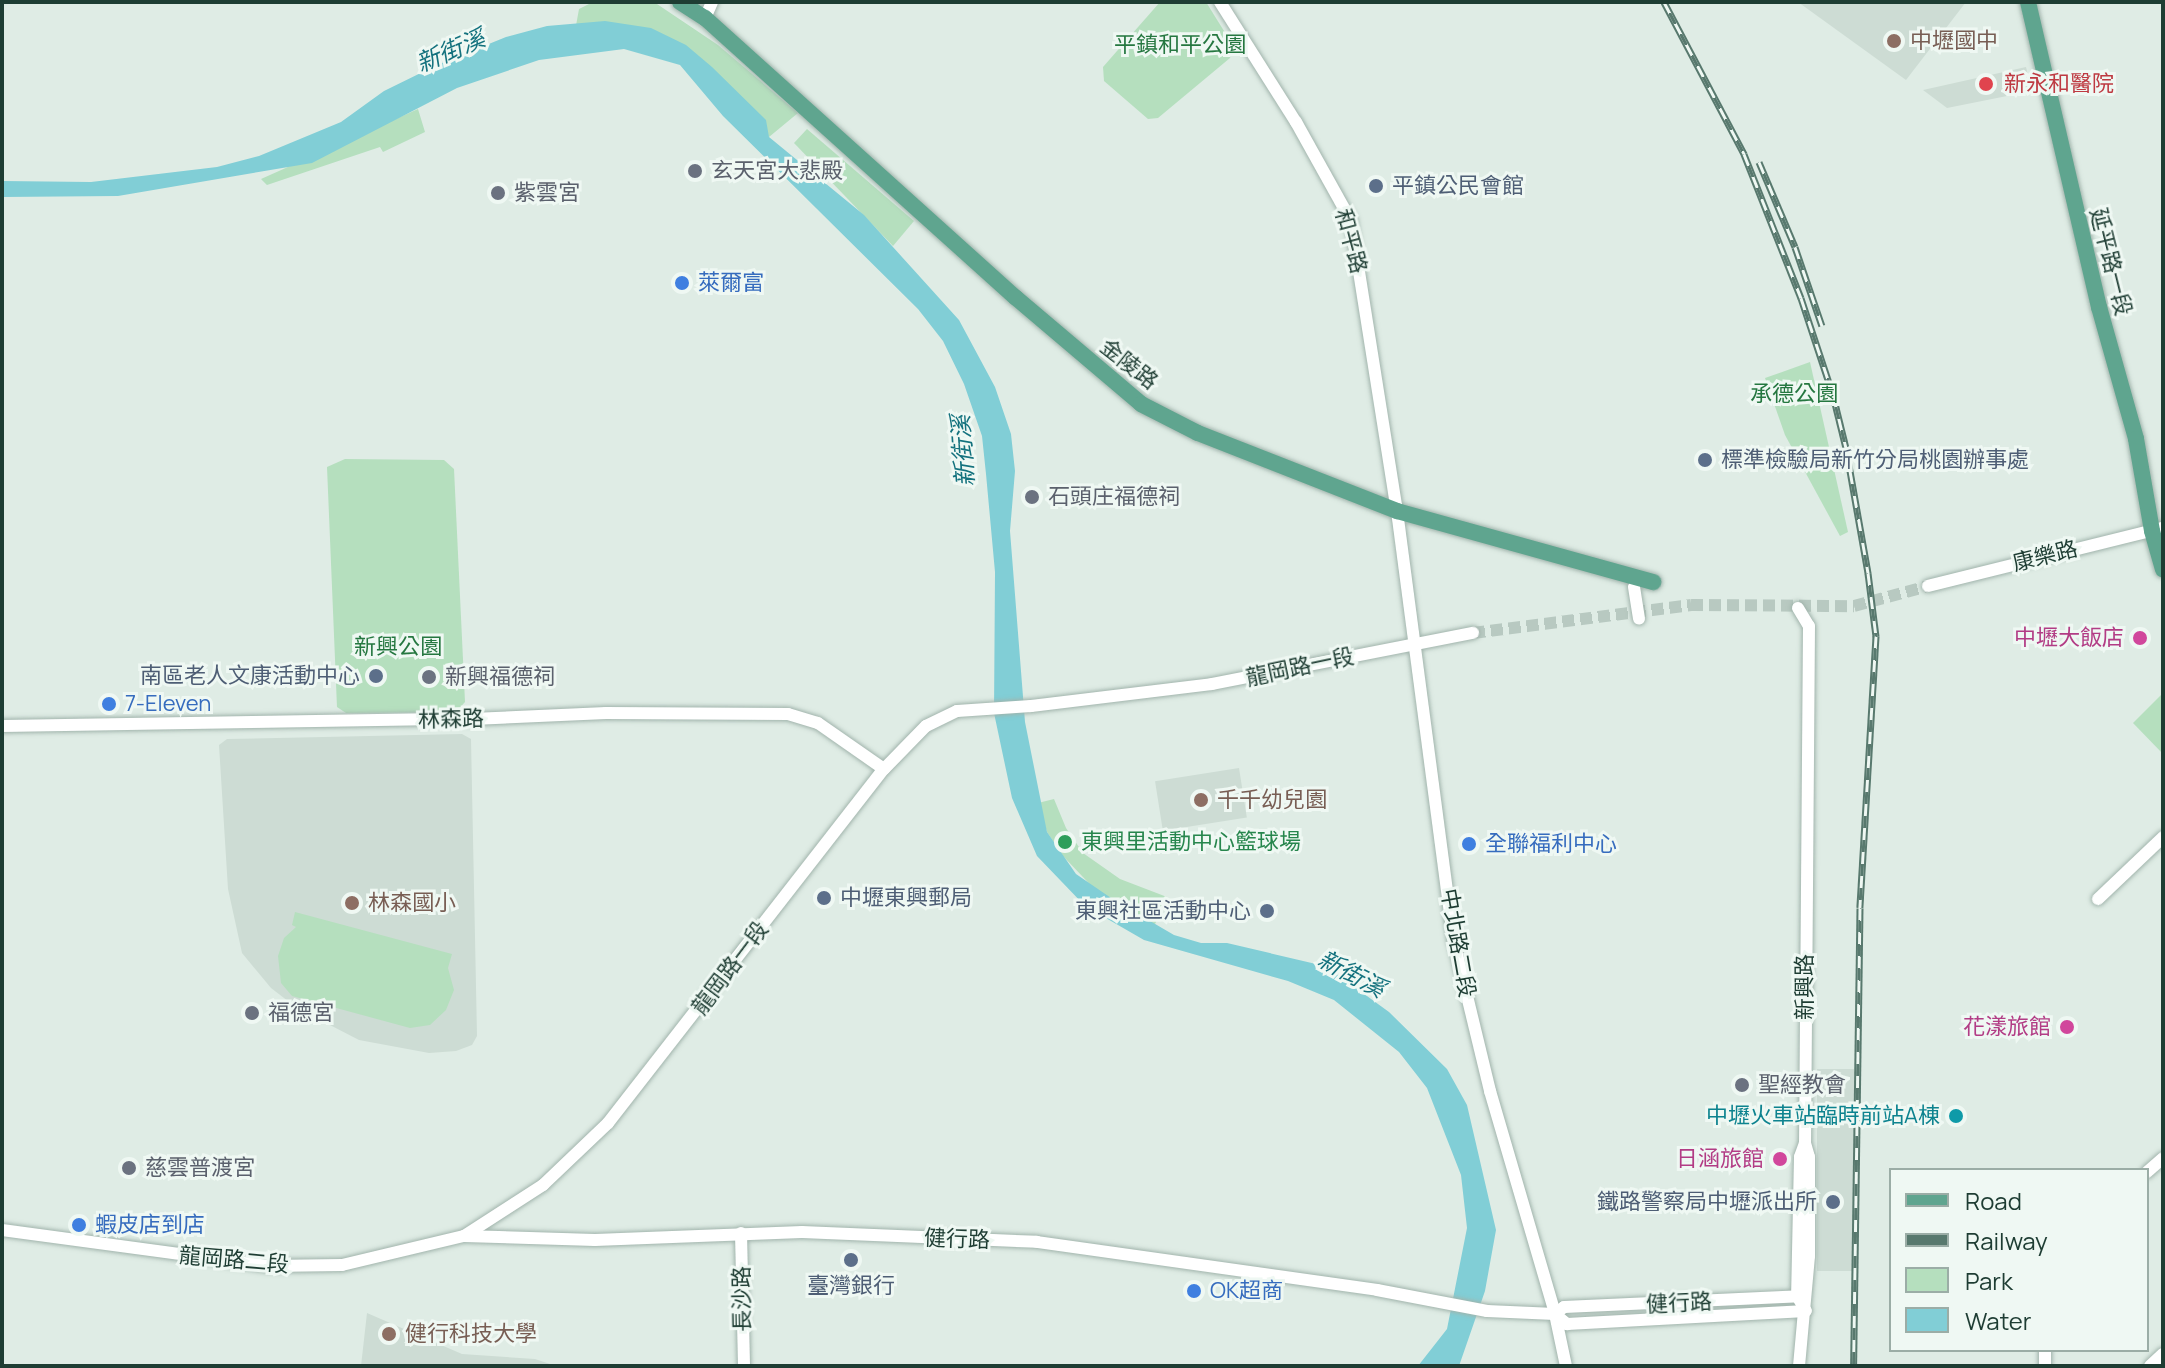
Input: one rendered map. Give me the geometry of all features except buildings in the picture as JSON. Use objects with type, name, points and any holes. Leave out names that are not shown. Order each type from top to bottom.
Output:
[{"type":"main road","name":"金陵路","points":[[680,2],[705,18],[1015,297],[1141,404],[1198,433],[1397,511],[1653,582]]},
{"type":"main road","name":"延平路一段","points":[[2028,2],[2099,307],[2158,530],[2163,569]]},
{"type":"street","points":[[705,18],[712,2]]},
{"type":"street","name":"和平路","points":[[1220,2],[1296,122],[1351,221],[1397,511]]},
{"type":"street","name":"中北路二段","points":[[1397,511],[1454,942],[1490,1091],[1555,1314],[1566,1366]]},
{"type":"street","name":"康樂路","points":[[1928,586],[2158,530]]},
{"type":"street","points":[[1634,587],[1639,619]]},
{"type":"street","name":"新興路","points":[[1798,608],[1809,626],[1805,1143],[1800,1157],[1802,1296]]},
{"type":"street","name":"龍岡路一段","points":[[464,1236],[543,1185],[608,1123],[884,769],[926,726],[957,711],[1031,706],[1212,684],[1473,633]]},
{"type":"street","name":"林森路","points":[[2,726],[472,719],[606,713],[788,714],[818,723],[884,769]]},
{"type":"street","points":[[2098,899],[2163,837]]},
{"type":"street","points":[[1799,1366],[1806,1311],[1802,1296],[1809,1157],[1805,1143]]},
{"type":"street","name":"龍岡路二段","points":[[2,1230],[268,1266],[342,1265],[464,1236]]},
{"type":"street","name":"健行路","points":[[464,1236],[595,1240],[802,1232],[1037,1242],[1377,1290],[1483,1310],[1555,1314],[1567,1324],[1806,1311]]},
{"type":"street","name":"長沙路","points":[[741,1233],[744,1366]]},
{"type":"street","name":"健行路","points":[[1555,1314],[1564,1307],[1802,1296]]},
{"type":"street","points":[[2150,1366],[2163,1354]]},
{"type":"shaded area","name":"中壢國中","points":[[1798,2],[1966,2],[1906,80]]},
{"type":"shaded area","name":"新永和醫院","points":[[2026,67],[2032,91],[1947,108],[1923,90]]},
{"type":"shaded area","name":"林森國小","points":[[462,734],[471,739],[477,1036],[472,1045],[456,1051],[429,1053],[359,1040],[297,1008],[271,988],[242,953],[228,889],[219,745],[227,739]]},
{"type":"shaded area","name":"千千幼兒園","points":[[1239,768],[1247,817],[1163,831],[1155,781]]},
{"type":"shaded area","points":[[1817,1069],[1854,1069],[1854,1271],[1817,1271]]},
{"type":"shaded area","name":"健行科技大學","points":[[367,1313],[462,1354],[535,1359],[556,1366],[361,1366]]},
{"type":"green space","points":[[593,2],[654,2],[718,45],[798,113],[769,137],[706,68],[575,31],[579,9]]},
{"type":"green space","name":"平鎮和平公園","points":[[1160,2],[1206,2],[1234,47],[1230,58],[1158,118],[1148,119],[1104,81],[1103,67]]},
{"type":"green space","points":[[418,109],[425,132],[383,152],[380,147],[267,185],[261,179]]},
{"type":"green space","points":[[807,129],[914,221],[893,246],[794,143]]},
{"type":"green space","name":"承德公園","points":[[1810,362],[1848,532],[1840,536],[1785,435],[1765,378]]},
{"type":"green space","name":"新興公園","points":[[345,459],[444,460],[454,469],[465,702],[456,712],[346,713],[337,707],[327,467]]},
{"type":"green space","points":[[2163,693],[2163,754],[2133,723]]},
{"type":"green space","points":[[1054,799],[1066,828],[1083,853],[1120,879],[1167,897],[1152,931],[1120,916],[1063,856],[1047,832],[1038,803]]},
{"type":"green space","points":[[295,912],[452,954],[448,968],[454,990],[446,1010],[430,1025],[410,1028],[292,996],[281,983],[278,956],[284,938],[296,927],[292,925]]},
{"type":"water","name":"新街溪","points":[[605,21],[651,28],[686,45],[766,120],[769,137],[864,215],[959,320],[995,387],[1011,434],[1015,471],[1010,531],[1025,722],[1047,832],[1076,874],[1174,935],[1201,943],[1227,943],[1316,964],[1338,975],[1389,1012],[1447,1069],[1467,1105],[1496,1230],[1485,1291],[1459,1366],[1418,1366],[1447,1329],[1467,1228],[1461,1175],[1427,1088],[1399,1052],[1334,1000],[1288,981],[1144,940],[1085,906],[1037,856],[1012,798],[994,713],[995,572],[982,436],[964,384],[943,341],[918,309],[723,116],[680,65],[624,49],[539,60],[457,88],[312,163],[118,196],[2,197],[2,181],[91,182],[217,167],[259,156],[341,122],[384,91],[506,37],[547,26]]},
{"type":"tunnel","points":[[1473,633],[1691,605],[1854,606],[1928,586]]},
{"type":"railway","points":[[1664,2],[1744,154],[1801,298],[1833,395],[1846,448],[1868,573],[1876,636],[1860,908],[1854,1366]]},
{"type":"railway","points":[[1759,162],[1795,247],[1822,326]]},
{"type":"place","name":"中壢國中","points":[[1894,41]]},
{"type":"place","name":"新永和醫院","points":[[1986,84]]},
{"type":"place","name":"玄天宮大悲殿","points":[[695,171]]},
{"type":"place","name":"平鎮公民會館","points":[[1376,186]]},
{"type":"place","name":"紫雲宮","points":[[498,193]]},
{"type":"place","name":"萊爾富","points":[[682,283]]},
{"type":"place","name":"標準檢驗局新竹分局桃園辦事處","points":[[1705,460]]},
{"type":"place","name":"石頭庄福德祠","points":[[1032,497]]},
{"type":"place","name":"中壢大飯店","points":[[2140,638]]},
{"type":"place","name":"南區老人文康活動中心","points":[[376,676]]},
{"type":"place","name":"新興福德祠","points":[[429,677]]},
{"type":"place","name":"7-Eleven","points":[[109,704]]},
{"type":"place","name":"千千幼兒園","points":[[1201,800]]},
{"type":"place","name":"東興里活動中心籃球場","points":[[1065,842]]},
{"type":"place","name":"全聯福利中心","points":[[1469,844]]},
{"type":"place","name":"中壢東興郵局","points":[[824,898]]},
{"type":"place","name":"林森國小","points":[[352,903]]},
{"type":"place","name":"東興社區活動中心","points":[[1267,911]]},
{"type":"place","name":"福德宮","points":[[252,1013]]},
{"type":"place","name":"花漾旅館","points":[[2067,1027]]},
{"type":"place","name":"聖經教會","points":[[1742,1085]]},
{"type":"place","name":"中壢火車站臨時前站A棟","points":[[1956,1116]]},
{"type":"place","name":"日涵旅館","points":[[1780,1159]]},
{"type":"place","name":"慈雲普渡宮","points":[[129,1168]]},
{"type":"place","name":"鐵路警察局中壢派出所","points":[[1833,1202]]},
{"type":"place","name":"蝦皮店到店","points":[[79,1225]]},
{"type":"place","name":"臺灣銀行","points":[[851,1260]]},
{"type":"place","name":"OK超商","points":[[1194,1291]]},
{"type":"place","name":"健行科技大學","points":[[389,1334]]}]
